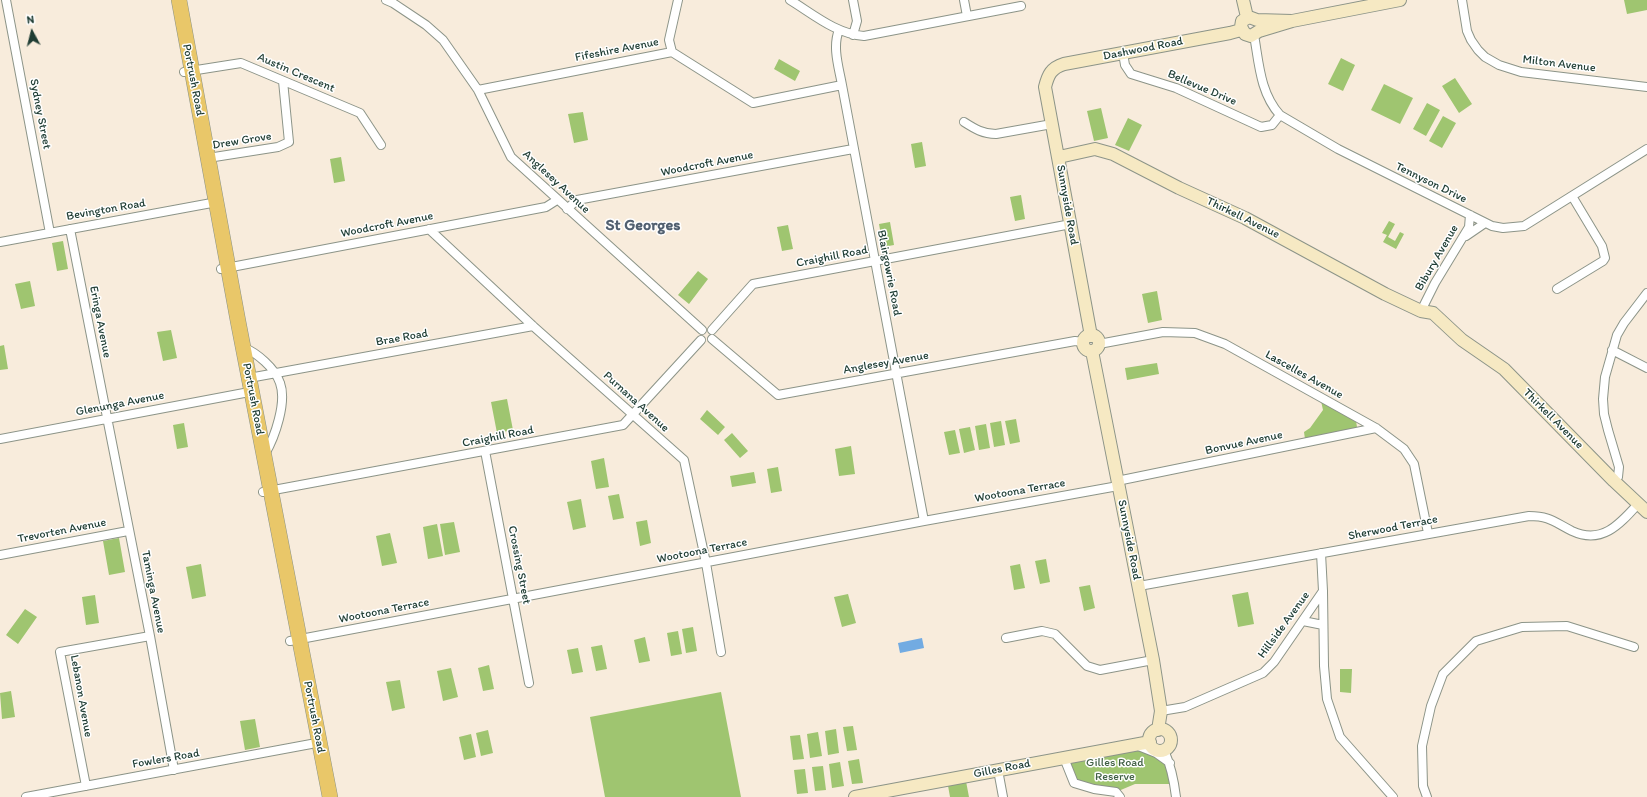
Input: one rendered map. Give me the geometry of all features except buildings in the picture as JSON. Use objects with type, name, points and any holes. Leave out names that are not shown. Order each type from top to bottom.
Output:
[{"type":"highway","name":"Portrush Road","points":[[170,0],[208,158],[213,203]]},
{"type":"highway","name":"Portrush Road","points":[[179,0],[187,72],[213,203],[244,393],[267,492],[295,640],[330,797]]},
{"type":"highway","name":"Portrush Road","points":[[224,268],[243,347],[264,456],[267,492]]},
{"type":"highway","name":"Portrush Road","points":[[295,640],[311,744],[321,797]]},
{"type":"street","name":"Sydney Street","points":[[6,0],[50,233]]},
{"type":"street","points":[[672,52],[669,40],[678,0]]},
{"type":"street","points":[[790,0],[839,30],[853,35],[864,36],[1021,6]]},
{"type":"street","points":[[853,0],[857,21],[853,35]]},
{"type":"street","points":[[964,0],[967,16]]},
{"type":"street","points":[[1243,0],[1254,26],[1292,21],[1364,3],[1400,0]]},
{"type":"street","name":"Milton Avenue","points":[[1462,0],[1467,31],[1472,40],[1482,53],[1499,65],[1521,72],[1647,87]]},
{"type":"street","name":"Anglesey Avenue","points":[[391,1],[426,25],[443,40],[478,90],[511,157],[702,330]]},
{"type":"street","name":"Dashwood Road","points":[[1048,75],[1057,66],[1241,30],[1245,34],[1254,26]]},
{"type":"street","name":"Tennyson Drive","points":[[1254,26],[1256,56],[1262,83],[1274,108],[1280,115],[1338,149],[1492,226],[1502,228],[1524,226],[1647,149]]},
{"type":"street","name":"Blairgowrie Road","points":[[839,30],[836,38],[836,46],[842,86],[924,521]]},
{"type":"street","name":"Fifeshire Avenue","points":[[478,90],[672,52],[753,103],[842,86]]},
{"type":"street","name":"Bellevue Drive","points":[[1123,53],[1125,65],[1131,74],[1176,88],[1262,127],[1272,125],[1280,115]]},
{"type":"street","name":"Austin Crescent","points":[[187,72],[241,63],[360,114],[381,145]]},
{"type":"street","name":"Sunnyside Road","points":[[1048,75],[1045,87],[1059,156],[1091,343],[1153,660],[1161,711],[1158,730]]},
{"type":"street","name":"Drew Grove","points":[[208,158],[278,147],[290,142],[283,81]]},
{"type":"street","points":[[964,122],[975,130],[987,134],[996,134],[1052,124]]},
{"type":"street","name":"Woodcroft Avenue","points":[[567,209],[577,200],[853,149]]},
{"type":"street","name":"Thirkell Avenue","points":[[1059,156],[1095,149],[1113,154],[1179,188],[1245,218],[1385,294],[1421,311],[1436,325],[1462,340],[1504,370],[1614,481],[1643,508]]},
{"type":"street","points":[[1557,289],[1603,261],[1605,258],[1602,246],[1572,196]]},
{"type":"street","name":"Woodcroft Avenue","points":[[224,268],[546,207],[557,200]]},
{"type":"street","name":"Bevington Road","points":[[0,242],[213,203]]},
{"type":"street","name":"Bibury Avenue","points":[[1421,311],[1435,283],[1469,227],[1470,216]]},
{"type":"street","points":[[1461,240],[1485,223]]},
{"type":"street","name":"Craighill Road","points":[[712,330],[753,284],[1071,224]]},
{"type":"street","name":"Eringa Avenue","points":[[70,229],[106,419]]},
{"type":"street","name":"Purnana Avenue","points":[[429,229],[533,326],[684,460],[706,563],[721,652]]},
{"type":"street","points":[[1614,481],[1618,477],[1620,467],[1608,430],[1603,399],[1605,377],[1617,335],[1624,323],[1647,293]]},
{"type":"street","name":"Brae Road","points":[[249,378],[533,326]]},
{"type":"street","points":[[708,328],[712,330],[714,335],[712,339],[707,342],[701,340],[700,334],[702,330],[708,328]]},
{"type":"street","name":"Lascelles Avenue","points":[[1091,343],[1163,332],[1195,333],[1225,344],[1376,428],[1404,449],[1414,464],[1428,534]]},
{"type":"street","name":"Anglesey Avenue","points":[[712,339],[778,395],[1075,341],[1091,343]]},
{"type":"street","name":"Craighill Road","points":[[267,492],[623,425],[701,340]]},
{"type":"street","points":[[243,347],[252,351],[267,364],[280,383],[281,403],[273,439],[264,456]]},
{"type":"street","points":[[1612,350],[1647,368]]},
{"type":"street","name":"Glenunga Avenue","points":[[0,439],[244,393]]},
{"type":"street","name":"Taminga Avenue","points":[[106,419],[150,636],[174,770]]},
{"type":"street","name":"Bonvue Avenue","points":[[1118,484],[1376,428]]},
{"type":"street","name":"Crossing Street","points":[[485,451],[529,683]]},
{"type":"street","name":"Wootoona Terrace","points":[[295,640],[513,600],[1118,484]]},
{"type":"street","name":"Sherwood Terrace","points":[[1139,586],[1528,516],[1540,516],[1552,519],[1573,532],[1596,535],[1604,534],[1620,525],[1643,508]]},
{"type":"street","name":"Trevorten Avenue","points":[[0,555],[128,531]]},
{"type":"street","name":"Hillside Avenue","points":[[1161,711],[1185,707],[1263,673],[1274,662],[1323,591],[1321,553]]},
{"type":"street","points":[[1323,591],[1324,666],[1327,699],[1340,737],[1393,797]]},
{"type":"street","points":[[1303,621],[1323,625]]},
{"type":"street","points":[[1427,797],[1423,786],[1422,746],[1431,706],[1443,674],[1476,641],[1522,627],[1567,626],[1634,647]]},
{"type":"street","points":[[1006,638],[1042,631],[1055,634],[1087,666],[1100,670],[1153,660]]},
{"type":"street","name":"Lebanon Avenue","points":[[86,786],[60,652],[150,636]]},
{"type":"street","points":[[1158,730],[1165,730],[1171,737],[1169,746],[1164,750],[1155,750],[1151,746],[1150,742],[1151,735],[1158,730]]},
{"type":"street","name":"Gilles Road","points":[[855,797],[1150,742]]},
{"type":"street","name":"Fowlers Road","points":[[26,797],[311,744]]},
{"type":"street","points":[[1135,744],[1156,753],[1170,764]]},
{"type":"street","points":[[1164,750],[1174,777],[1176,797]]},
{"type":"street","points":[[1064,758],[1074,783],[1094,789],[1116,792],[1120,797]]},
{"type":"street","points":[[998,770],[1003,797]]},
{"type":"green space","points":[[1624,0],[1647,0],[1647,10],[1627,14]]},
{"type":"green space","points":[[1341,58],[1355,65],[1343,91],[1328,84]]},
{"type":"green space","points":[[779,59],[800,71],[795,81],[774,69]]},
{"type":"green space","points":[[1455,78],[1472,104],[1459,113],[1442,86]]},
{"type":"green space","points":[[1384,84],[1413,98],[1400,124],[1371,110]]},
{"type":"green space","points":[[1427,103],[1440,110],[1426,136],[1413,129]]},
{"type":"green space","points":[[1101,108],[1108,138],[1094,141],[1087,111]]},
{"type":"green space","points":[[583,112],[588,140],[574,143],[568,114]]},
{"type":"green space","points":[[1443,116],[1456,123],[1442,148],[1429,141]]},
{"type":"green space","points":[[1128,118],[1142,125],[1129,151],[1115,145]]},
{"type":"green space","points":[[922,142],[926,166],[915,168],[911,144]]},
{"type":"green space","points":[[341,157],[345,181],[334,183],[330,159]]},
{"type":"green space","points":[[1021,195],[1025,219],[1015,221],[1010,197]]},
{"type":"green space","points":[[1389,221],[1395,224],[1388,237],[1395,241],[1400,232],[1404,234],[1396,249],[1383,242],[1387,235],[1382,233]]},
{"type":"green space","points":[[890,222],[894,245],[883,247],[879,224]]},
{"type":"green space","points":[[788,225],[793,249],[782,251],[777,227]]},
{"type":"green space","points":[[63,241],[68,269],[57,271],[52,243]]},
{"type":"green space","points":[[698,271],[708,279],[689,304],[678,295]]},
{"type":"green space","points":[[30,281],[35,306],[21,309],[15,284]]},
{"type":"green space","points":[[1157,291],[1162,320],[1148,323],[1142,294]]},
{"type":"green space","points":[[171,330],[177,358],[163,361],[157,332]]},
{"type":"green space","points":[[4,345],[8,369],[0,370],[0,346]]},
{"type":"green space","points":[[1157,363],[1159,374],[1127,380],[1125,368]]},
{"type":"green space","points":[[507,399],[513,430],[497,433],[491,402]]},
{"type":"green space","points":[[1321,401],[1356,421],[1357,427],[1354,429],[1305,439],[1304,432],[1310,428],[1323,410]]},
{"type":"green space","points":[[707,410],[725,427],[718,435],[700,419]]},
{"type":"green space","points":[[1016,419],[1020,442],[1010,444],[1005,421]]},
{"type":"green space","points":[[1001,421],[1005,445],[994,447],[990,423]]},
{"type":"green space","points":[[184,423],[188,447],[177,449],[173,425]]},
{"type":"green space","points":[[986,424],[990,448],[979,450],[975,426]]},
{"type":"green space","points":[[970,427],[975,450],[964,453],[959,429]]},
{"type":"green space","points":[[955,430],[960,453],[949,455],[944,432]]},
{"type":"green space","points":[[732,433],[748,451],[740,458],[724,440]]},
{"type":"green space","points":[[851,446],[855,474],[839,476],[835,449]]},
{"type":"green space","points":[[604,458],[609,487],[596,489],[591,461]]},
{"type":"green space","points":[[778,467],[782,491],[771,493],[767,469]]},
{"type":"green space","points":[[754,472],[756,483],[732,487],[730,476]]},
{"type":"green space","points":[[619,494],[624,518],[613,520],[608,496]]},
{"type":"green space","points":[[581,499],[586,527],[573,530],[567,502]]},
{"type":"green space","points":[[647,520],[651,543],[640,546],[636,522]]},
{"type":"green space","points":[[454,522],[460,552],[445,555],[440,524]]},
{"type":"green space","points":[[437,524],[443,556],[428,559],[423,527]]},
{"type":"green space","points":[[390,533],[397,563],[382,566],[376,536]]},
{"type":"green space","points":[[119,538],[125,572],[109,575],[103,541]]},
{"type":"green space","points":[[1046,559],[1050,582],[1040,584],[1035,561]]},
{"type":"green space","points":[[201,564],[206,596],[192,599],[186,567]]},
{"type":"green space","points":[[1020,564],[1025,588],[1014,590],[1010,566]]},
{"type":"green space","points":[[1090,585],[1095,608],[1084,611],[1079,587]]},
{"type":"green space","points":[[1248,592],[1254,624],[1238,627],[1232,595]]},
{"type":"green space","points":[[848,594],[856,623],[842,627],[834,597]]},
{"type":"green space","points":[[95,595],[99,623],[86,625],[82,597]]},
{"type":"green space","points":[[25,609],[37,617],[18,644],[6,635]]},
{"type":"green space","points":[[693,627],[697,651],[686,653],[682,629]]},
{"type":"green space","points":[[678,631],[682,654],[671,656],[667,633]]},
{"type":"green space","points":[[645,637],[650,661],[639,663],[634,640]]},
{"type":"green space","points":[[602,645],[607,669],[596,671],[591,647]]},
{"type":"green space","points":[[578,648],[583,672],[572,674],[567,650]]},
{"type":"green space","points":[[489,665],[494,689],[483,691],[478,668]]},
{"type":"green space","points":[[451,668],[458,697],[443,701],[437,671]]},
{"type":"green space","points":[[1340,669],[1352,669],[1351,693],[1340,692]]},
{"type":"green space","points":[[400,680],[405,708],[392,711],[386,682]]},
{"type":"green space","points":[[11,691],[15,717],[2,719],[0,693]]},
{"type":"green space","points":[[721,692],[741,797],[605,797],[590,717]]},
{"type":"green space","points":[[255,719],[260,747],[245,750],[240,721]]},
{"type":"green space","points":[[853,726],[857,750],[847,751],[843,727]]},
{"type":"green space","points":[[836,729],[839,753],[828,755],[825,731]]},
{"type":"green space","points":[[488,730],[493,753],[481,756],[476,733]]},
{"type":"green space","points":[[818,732],[822,756],[810,758],[807,734]]},
{"type":"green space","points":[[471,734],[476,757],[464,760],[459,737]]},
{"type":"green space","points":[[800,735],[804,759],[793,760],[790,736]]},
{"type":"green space","name":"Gilles Road Reserve","points":[[1151,746],[1160,751],[1175,784],[1135,784],[1116,792],[1074,783],[1064,758]]},
{"type":"green space","points":[[859,759],[863,783],[852,784],[848,761]]},
{"type":"green space","points":[[840,762],[844,786],[832,788],[829,764]]},
{"type":"green space","points":[[823,766],[826,790],[815,791],[812,767]]},
{"type":"green space","points":[[805,769],[808,793],[797,794],[794,770]]},
{"type":"green space","points":[[965,776],[969,797],[950,797],[947,780]]},
{"type":"water","points":[[922,638],[924,648],[900,653],[898,643]]},
{"type":"district","name":"St Georges","points":[[643,226]]}]
